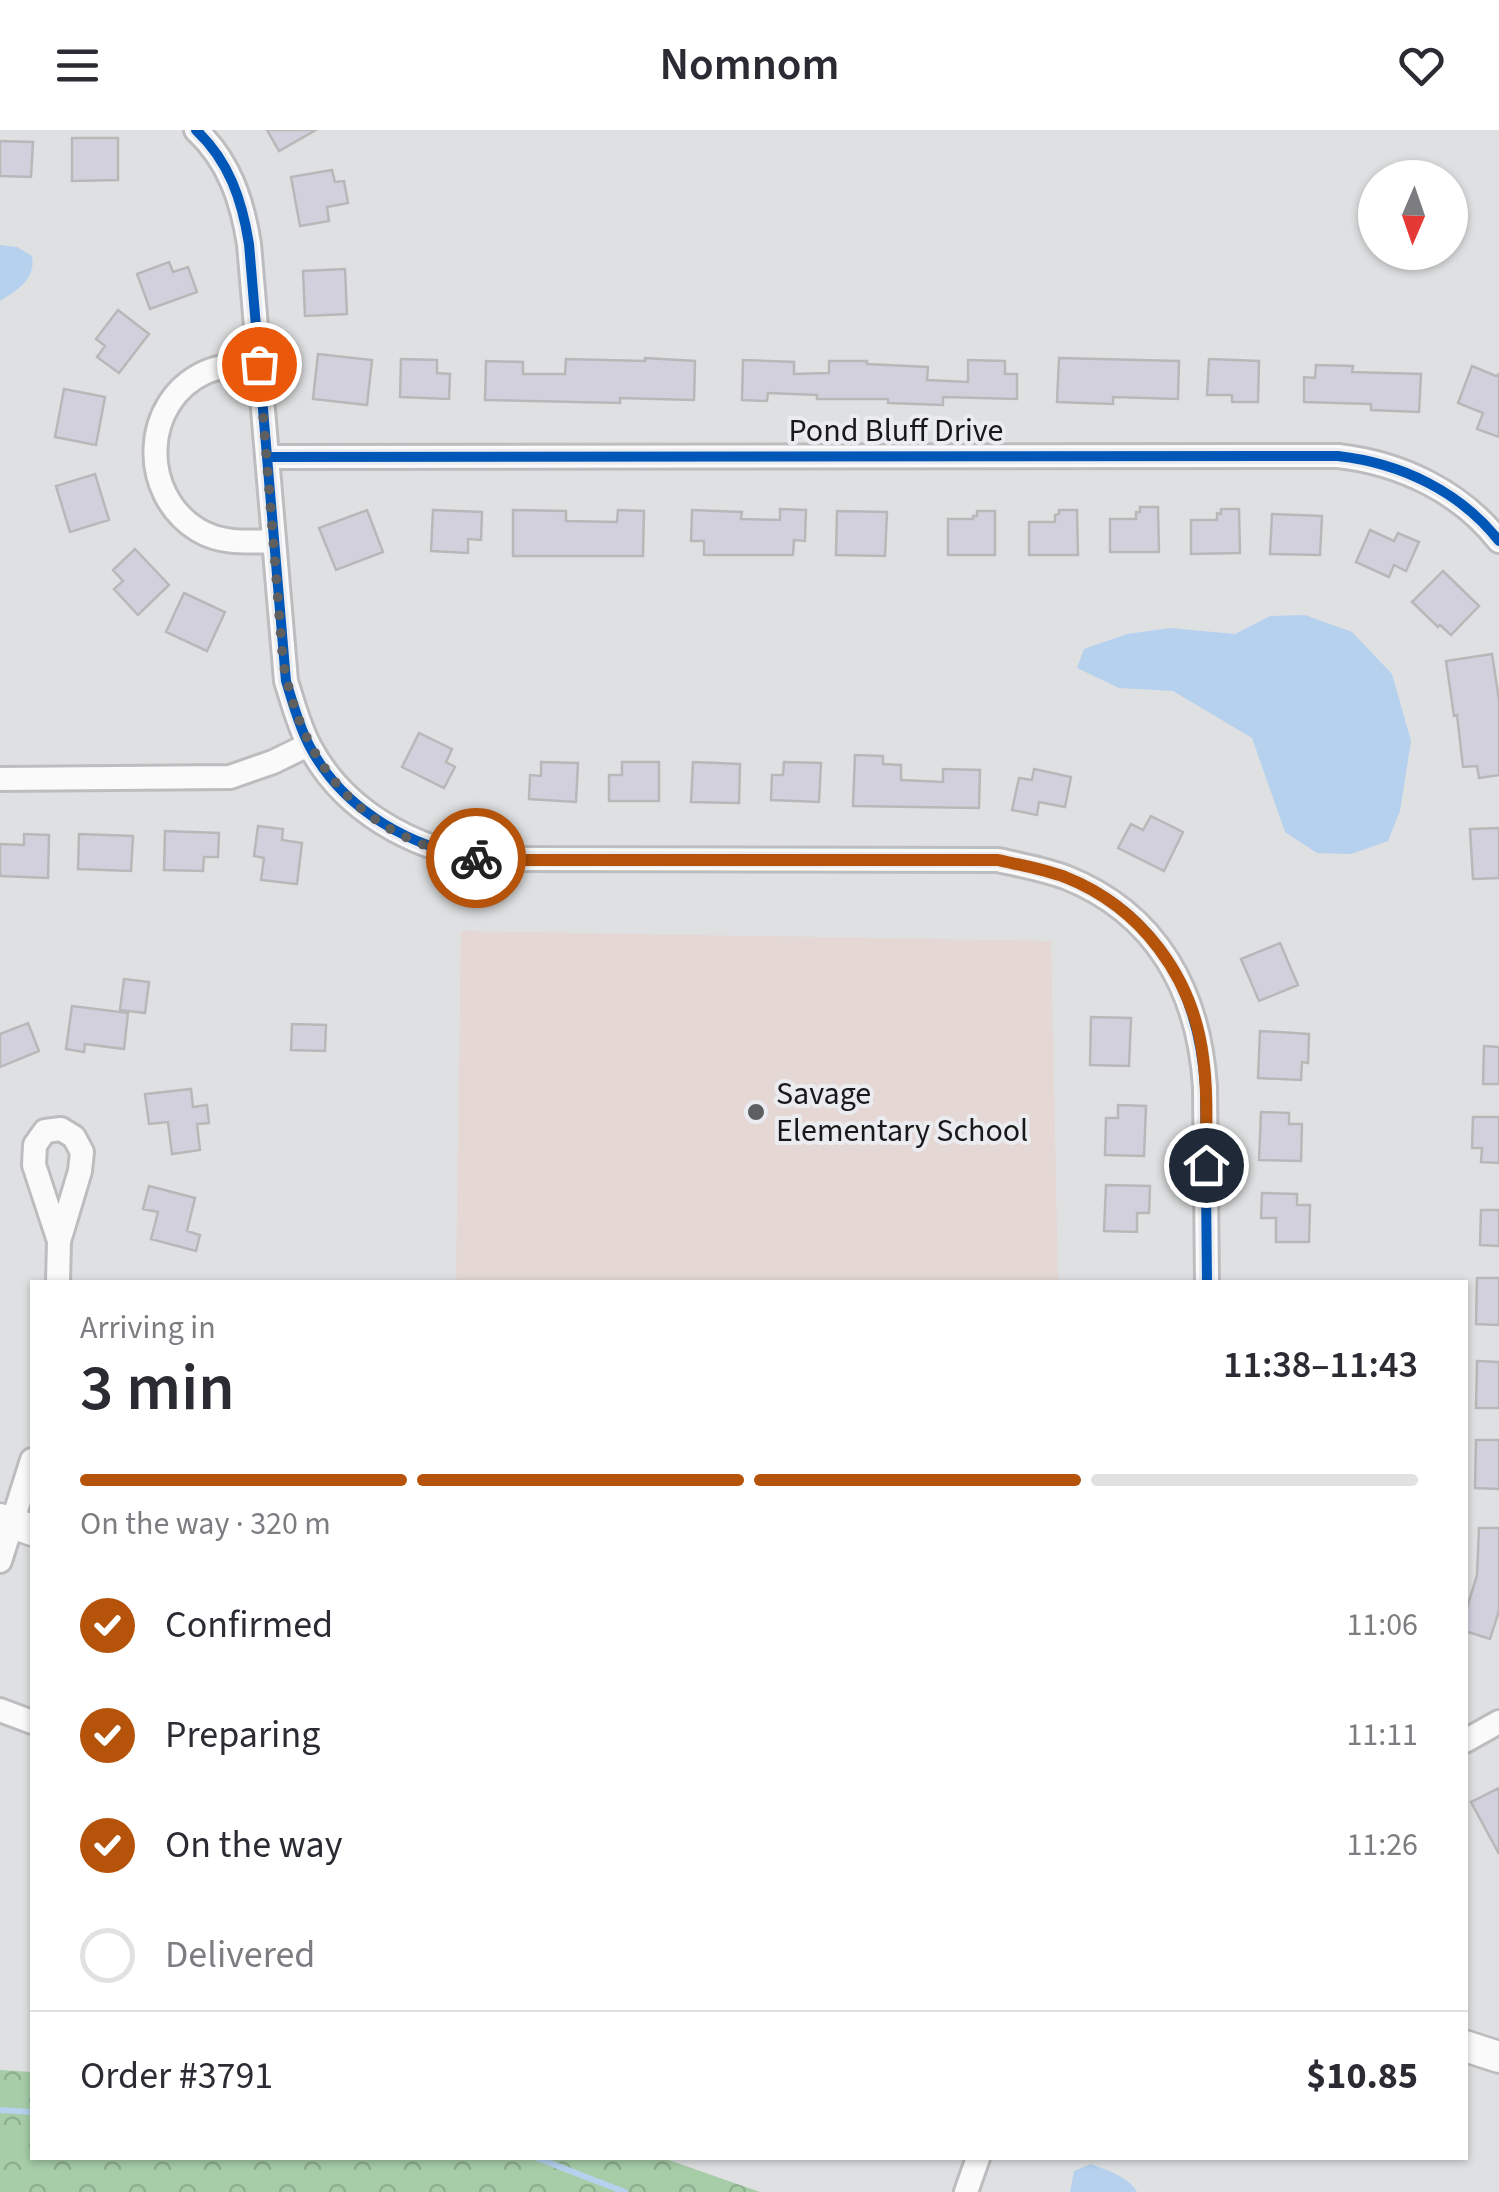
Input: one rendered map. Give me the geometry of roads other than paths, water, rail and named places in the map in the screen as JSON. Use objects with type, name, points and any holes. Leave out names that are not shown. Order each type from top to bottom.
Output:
[{"type":"street","points":[[196,130],[224,163],[244,212],[286,681],[308,745],[334,782],[368,813],[406,838],[454,855],[507,860],[998,860],[1067,878],[1118,906],[1163,952],[1196,1020],[1205,1086],[1207,1280]]},
{"type":"street","points":[[259,364],[221,366],[191,380],[165,410],[154,451],[160,486],[179,515],[200,531],[232,542],[273,541]]},
{"type":"street","name":"Pond Bluff Drive","points":[[267,457],[1338,456],[1376,462],[1417,477],[1456,500],[1499,541]]},
{"type":"street","points":[[0,779],[230,777],[308,745]]},
{"type":"street","points":[[58,1280],[59,1241]]},
{"type":"street","points":[[0,1561],[30,1468]]},
{"type":"street","points":[[0,1710],[30,1721]]},
{"type":"street","points":[[1468,1739],[1499,1722]]},
{"type":"street","points":[[1468,2047],[1499,2057]]},
{"type":"street","points":[[966,2192],[977,2160]]},
{"type":"water","points":[[0,245],[17,247],[32,256],[33,264],[24,283],[0,301]]},
{"type":"water","points":[[1305,615],[1352,632],[1392,674],[1411,741],[1400,811],[1388,841],[1351,854],[1317,853],[1285,832],[1252,738],[1173,691],[1119,688],[1077,668],[1084,649],[1127,634],[1170,628],[1235,634],[1270,616]]},
{"type":"water","points":[[1091,2164],[1122,2178],[1137,2192],[1070,2192],[1074,2171]]},
{"type":"waterway","points":[[0,2110],[30,2112]]},
{"type":"waterway","points":[[542,2160],[625,2192]]},
{"type":"place","name":"Savage Elementary School","points":[[756,1112]]}]
